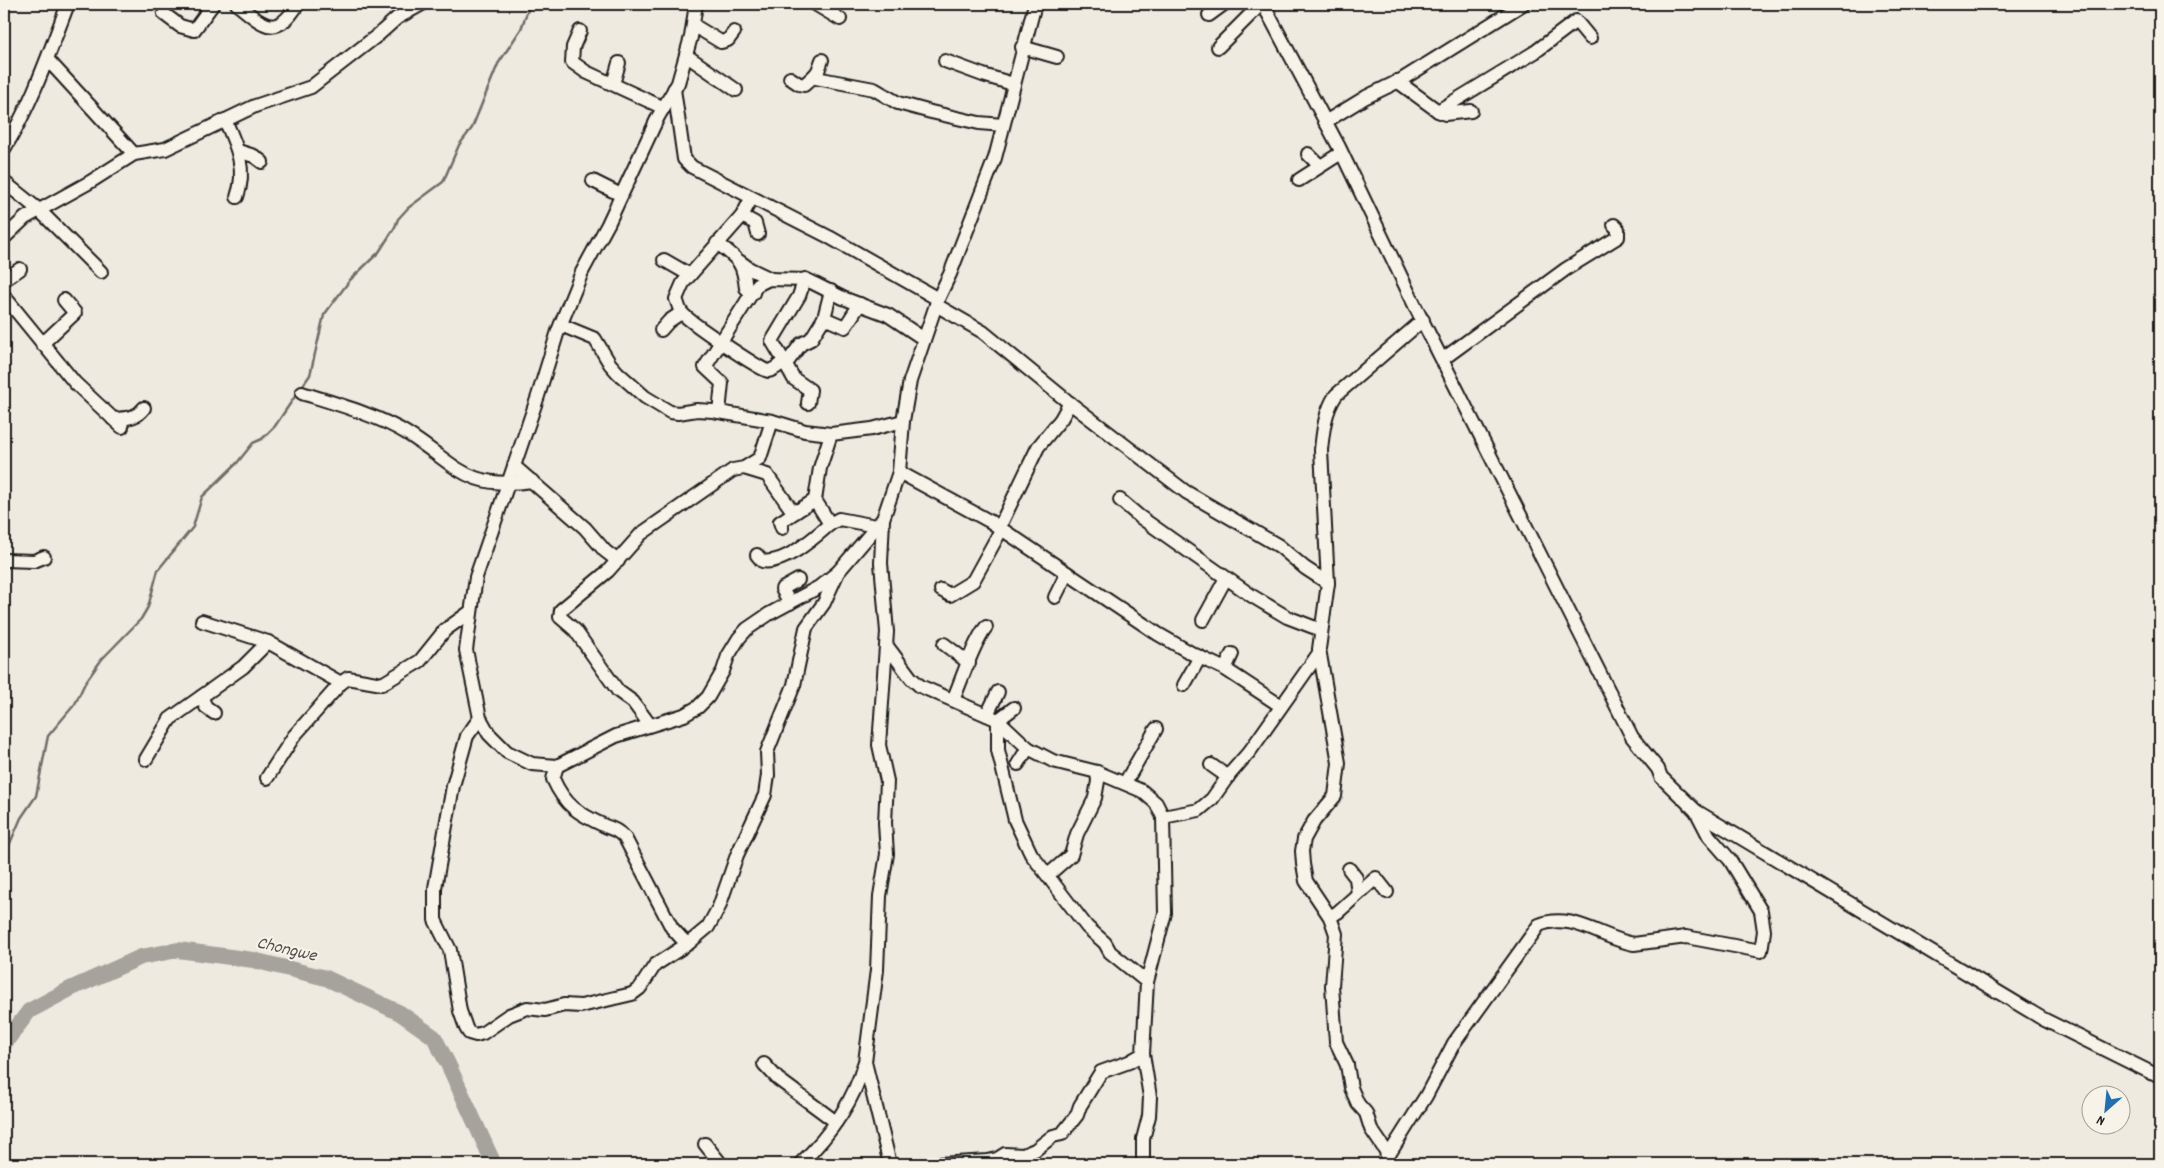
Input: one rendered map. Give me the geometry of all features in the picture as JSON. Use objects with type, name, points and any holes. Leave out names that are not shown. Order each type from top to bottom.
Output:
[{"type":"street","points":[[4,149],[25,110],[48,60],[68,4]]},
{"type":"street","points":[[164,14],[180,26],[194,30],[213,4]]},
{"type":"street","points":[[237,4],[255,19],[272,27],[280,26],[291,15],[298,4]]},
{"type":"street","points":[[4,238],[25,218],[134,154],[165,149],[256,106],[311,88],[397,18],[422,4]]},
{"type":"street","points":[[696,4],[687,56],[674,89],[582,272],[561,325],[476,577],[466,650],[480,718],[489,734],[507,752],[532,764],[557,766],[616,736],[684,715],[698,707],[708,697],[739,638],[760,619],[819,587],[838,572],[879,522],[899,472],[903,421],[910,381],[936,302],[950,274],[995,158],[1022,47],[1035,4]]},
{"type":"street","points":[[815,4],[840,18]]},
{"type":"street","points":[[1208,15],[1224,4]]},
{"type":"street","points":[[1218,47],[1262,4],[1341,153],[1632,737],[1658,770],[1661,777],[1696,811],[2043,1019],[2160,1076]]},
{"type":"street","points":[[1325,122],[1397,81],[1523,4]]},
{"type":"street","points":[[1438,111],[1460,100],[1535,52],[1576,20],[1590,38]]},
{"type":"street","points":[[693,25],[721,42],[728,40],[734,32]]},
{"type":"street","points":[[580,31],[573,47],[572,62],[586,72],[664,108]]},
{"type":"street","points":[[1022,47],[1057,57]]},
{"type":"street","points":[[687,56],[736,90]]},
{"type":"street","points":[[48,60],[134,154]]},
{"type":"street","points":[[790,78],[804,85],[814,76],[822,60]]},
{"type":"street","points":[[945,61],[1013,84]]},
{"type":"street","points":[[613,84],[619,62]]},
{"type":"street","points":[[814,76],[874,89],[898,103],[931,112],[979,123],[1003,125]]},
{"type":"street","points":[[1397,81],[1445,114],[1472,111]]},
{"type":"street","points":[[674,89],[684,159],[692,167],[751,199],[829,237],[983,332],[1070,403],[1186,492],[1278,546],[1305,568],[1328,583]]},
{"type":"street","points":[[226,120],[238,151],[242,176],[237,198]]},
{"type":"street","points":[[118,136],[118,164]]},
{"type":"street","points":[[238,151],[254,156],[262,162]]},
{"type":"street","points":[[1299,180],[1341,153]]},
{"type":"street","points":[[1308,154],[1320,166]]},
{"type":"street","points":[[593,181],[621,195]]},
{"type":"street","points":[[4,182],[39,210],[101,272]]},
{"type":"street","points":[[751,199],[742,216],[683,283],[676,299],[681,313],[697,327],[766,371],[775,370],[801,344],[811,339],[824,318],[831,291]]},
{"type":"street","points":[[742,216],[755,223],[758,234]]},
{"type":"street","points":[[1443,359],[1566,269],[1618,237],[1618,229],[1614,225]]},
{"type":"street","points":[[718,243],[750,269],[771,279]]},
{"type":"street","points":[[737,259],[744,271],[746,288],[753,293]]},
{"type":"street","points":[[664,260],[690,275]]},
{"type":"street","points":[[4,280],[20,270]]},
{"type":"street","points":[[719,412],[722,383],[705,367],[757,285],[771,279],[805,279],[888,315],[924,339]]},
{"type":"street","points":[[805,279],[799,296],[772,340],[794,379],[810,390],[808,404]]},
{"type":"street","points":[[4,296],[75,383],[118,423],[139,415],[144,408]]},
{"type":"street","points":[[42,344],[75,313],[64,300]]},
{"type":"street","points":[[824,318],[845,327],[860,304]]},
{"type":"street","points":[[661,330],[669,321],[681,313]]},
{"type":"street","points":[[1388,1160],[1366,1113],[1358,1104],[1347,1065],[1336,1042],[1332,986],[1336,934],[1330,917],[1306,881],[1302,851],[1307,831],[1334,796],[1339,763],[1319,653],[1328,583],[1321,450],[1322,432],[1331,402],[1347,384],[1383,356],[1423,320]]},
{"type":"street","points":[[561,325],[595,339],[610,364],[618,373],[644,397],[670,412],[678,413],[696,410],[719,412],[772,421],[806,431],[831,434],[872,430],[903,421]]},
{"type":"street","points":[[302,393],[325,399],[408,434],[444,462],[474,479],[507,485],[532,481]]},
{"type":"street","points":[[941,590],[950,595],[973,581],[1000,529],[1038,447],[1061,419],[1070,403]]},
{"type":"street","points":[[650,725],[633,702],[618,691],[575,630],[560,617],[561,610],[618,561],[641,534],[733,470],[744,468],[760,458],[772,421]]},
{"type":"street","points":[[830,524],[815,500],[820,468],[831,434]]},
{"type":"street","points":[[514,466],[585,528],[618,561]]},
{"type":"street","points":[[744,468],[767,476],[791,509],[797,511]]},
{"type":"street","points":[[899,472],[1000,529],[1158,634],[1225,669],[1282,706]]},
{"type":"street","points":[[782,528],[780,522],[815,500]]},
{"type":"street","points":[[1120,500],[1140,517],[1226,578],[1287,617],[1321,630]]},
{"type":"street","points":[[757,555],[762,561],[772,563],[804,547],[830,524],[839,519],[879,522]]},
{"type":"street","points":[[800,1164],[823,1142],[855,1091],[865,1062],[877,970],[880,896],[887,854],[887,781],[879,745],[887,624],[879,522]]},
{"type":"street","points":[[4,560],[34,561],[44,557]]},
{"type":"street","points":[[480,718],[468,736],[454,786],[435,888],[435,920],[450,950],[460,1010],[469,1033],[476,1035],[484,1033],[499,1020],[527,1008],[545,1010],[564,1005],[581,1006],[632,994],[640,988],[654,965],[689,943],[708,927],[720,907],[737,855],[765,795],[768,774],[767,752],[794,685],[806,628],[824,603],[838,572]]},
{"type":"street","points":[[1055,597],[1067,573]]},
{"type":"street","points":[[1203,620],[1226,578]]},
{"type":"street","points":[[790,604],[782,589],[798,580]]},
{"type":"street","points":[[267,778],[294,736],[341,683],[348,678],[382,684],[420,661],[445,630],[470,612]]},
{"type":"street","points":[[202,621],[268,642],[341,683]]},
{"type":"street","points":[[953,700],[977,637],[986,628]]},
{"type":"street","points":[[146,759],[170,719],[243,667],[268,642]]},
{"type":"street","points":[[944,644],[969,662]]},
{"type":"street","points":[[887,646],[911,678],[920,686],[993,718],[1028,748],[1053,761],[1097,772],[1142,791],[1156,803],[1163,817],[1165,913],[1147,982],[1144,1054],[1150,1097],[1149,1116],[1143,1139],[1141,1161]]},
{"type":"street","points":[[1163,817],[1199,810],[1212,799],[1250,750],[1319,653]]},
{"type":"street","points":[[1225,669],[1232,654]]},
{"type":"street","points":[[1184,685],[1200,657]]},
{"type":"street","points":[[998,692],[993,718],[998,750],[1015,820],[1031,854],[1087,927],[1104,943],[1110,952],[1147,982]]},
{"type":"street","points":[[202,697],[206,707],[214,713]]},
{"type":"street","points":[[993,718],[1014,708]]},
{"type":"street","points":[[1125,783],[1156,729]]},
{"type":"street","points":[[1018,764],[1028,748]]},
{"type":"street","points":[[1211,765],[1228,777]]},
{"type":"street","points":[[557,766],[553,779],[565,801],[588,818],[620,832],[625,838],[669,922],[683,940],[689,943]]},
{"type":"street","points":[[1048,875],[1071,855],[1077,834],[1095,798],[1098,781],[1097,772]]},
{"type":"street","points":[[1388,1160],[1426,1096],[1454,1043],[1539,925],[1546,921],[1585,926],[1625,943],[1634,944],[1686,937],[1762,951],[1764,931],[1762,911],[1730,860],[1709,836],[1696,811]]},
{"type":"street","points":[[1349,869],[1356,878],[1358,894]]},
{"type":"street","points":[[1330,917],[1376,878],[1387,892]]},
{"type":"street","points":[[939,1164],[988,1161],[998,1159],[1005,1154],[1023,1155],[1035,1150],[1053,1136],[1062,1134],[1077,1114],[1101,1072],[1129,1062],[1144,1054]]},
{"type":"street","points":[[865,1062],[890,1164]]},
{"type":"street","points":[[764,1064],[778,1079],[836,1122]]},
{"type":"street","points":[[705,1144],[722,1164]]},
{"type":"waterway","points":[[301,388],[310,375],[324,315],[350,280],[379,252],[398,219],[408,208],[443,182],[459,145],[472,128],[498,64],[521,29],[530,4]]},
{"type":"waterway","points":[[4,857],[21,818],[36,796],[48,736],[75,704],[85,683],[102,659],[141,619],[148,607],[158,570],[193,527],[202,497],[237,463],[253,443],[262,439],[275,426],[298,392]]},
{"type":"waterway","name":"Chongwe","points":[[4,1044],[29,1011],[70,989],[141,957],[178,950],[253,960],[326,978],[400,1013],[434,1037],[494,1164]]},
{"type":"waterway","points":[[4,1029],[9,1035]]}]
